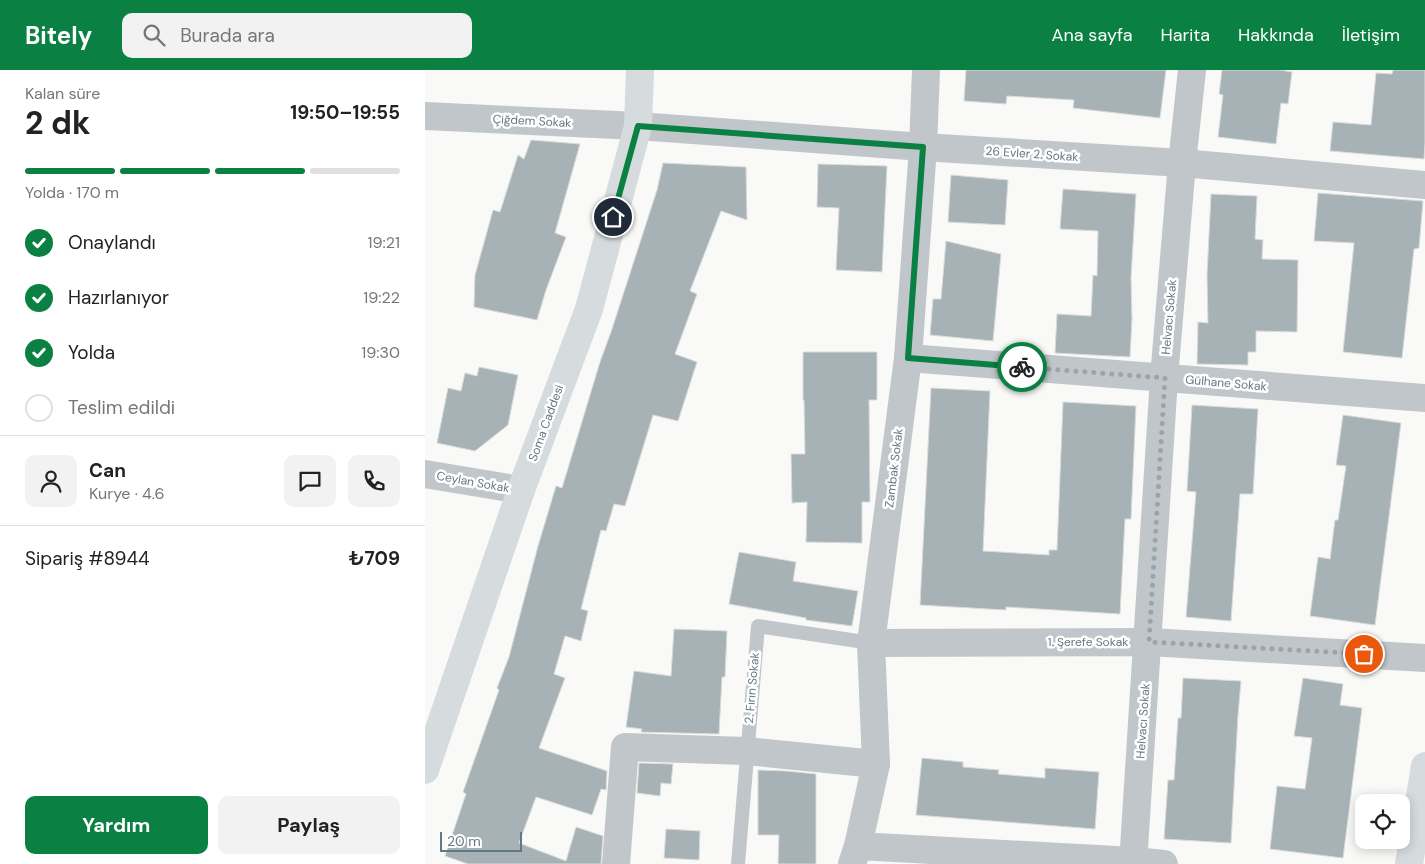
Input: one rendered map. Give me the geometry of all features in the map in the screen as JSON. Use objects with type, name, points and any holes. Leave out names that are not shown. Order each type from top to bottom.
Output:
[{"type":"main road","name":"Soma Caddesi","points":[[425,770],[521,490],[589,309],[638,126],[640,70]]},
{"type":"main road","points":[[1409,864],[1425,766]]},
{"type":"street","name":"Zambak Sokak","points":[[855,855],[876,764],[871,643],[908,358],[923,147],[925,70]]},
{"type":"street","name":"Helvacı Sokak","points":[[1134,862],[1165,378],[1182,163],[1192,70]]},
{"type":"street","name":"Çiğdem Sokak","points":[[425,116],[638,126]]},
{"type":"street","name":"26 Evler 2. Sokak","points":[[638,126],[923,147],[1182,163],[1425,185]]},
{"type":"street","name":"Gülhane Sokak","points":[[908,358],[1425,398]]},
{"type":"street","name":"Ceylan Sokak","points":[[425,474],[521,490]]},
{"type":"street","name":"1. Şerefe Sokak","points":[[871,643],[1149,642],[1425,658]]},
{"type":"street","points":[[616,864],[625,747],[746,751],[876,764]]},
{"type":"street","points":[[855,855],[1164,864]]},
{"type":"lane","name":"2. Fırın Sokak","points":[[738,864],[758,626],[871,643]]},
{"type":"building","points":[[966,70],[1166,70],[1160,118],[1073,108],[1074,100],[1007,96],[1006,104],[964,101]]},
{"type":"building","points":[[1222,70],[1280,70],[1292,72],[1288,104],[1281,103],[1276,144],[1218,137],[1223,95],[1219,94]]},
{"type":"building","points":[[1393,70],[1425,70],[1424,159],[1330,151],[1333,122],[1371,125],[1376,73],[1392,74]]},
{"type":"building","points":[[531,140],[580,144],[555,233],[566,237],[537,320],[474,307],[475,275],[493,210],[500,212],[518,155],[524,159]]},
{"type":"building","points":[[663,163],[746,167],[747,220],[721,211],[690,291],[697,294],[675,354],[697,362],[678,421],[653,415],[625,506],[614,504],[606,531],[601,530],[581,609],[588,611],[581,641],[565,636],[554,674],[565,678],[539,748],[607,771],[606,790],[601,789],[592,815],[536,797],[519,843],[566,861],[576,827],[603,836],[601,864],[468,864],[445,856],[466,794],[463,792],[509,657],[556,486],[562,488],[600,362],[657,190]]},
{"type":"building","points":[[818,164],[887,166],[882,272],[836,270],[839,208],[817,207]]},
{"type":"building","points":[[951,175],[1008,180],[1005,225],[948,222]]},
{"type":"building","points":[[1063,189],[1136,194],[1131,278],[1132,319],[1130,357],[1055,353],[1057,314],[1091,316],[1093,275],[1097,276],[1098,231],[1060,229]]},
{"type":"building","points":[[1318,193],[1423,201],[1419,248],[1414,249],[1402,358],[1343,352],[1354,243],[1314,241]]},
{"type":"building","points":[[1211,194],[1257,196],[1255,239],[1263,240],[1262,259],[1298,260],[1297,332],[1256,331],[1256,352],[1248,352],[1248,365],[1197,364],[1198,322],[1208,323],[1207,275]]},
{"type":"building","points":[[946,241],[1001,254],[993,341],[930,335],[933,299],[941,299]]},
{"type":"building","points":[[803,352],[877,352],[877,400],[869,400],[870,502],[862,502],[862,543],[806,542],[807,502],[792,503],[791,454],[805,454]]},
{"type":"building","points":[[479,367],[518,375],[508,425],[475,451],[437,443],[448,388],[461,391],[465,373],[477,376]]},
{"type":"building","points":[[931,388],[990,391],[983,551],[1049,555],[1049,550],[1057,550],[1063,402],[1136,406],[1131,519],[1125,519],[1120,614],[1006,607],[1006,610],[920,605]]},
{"type":"building","points":[[1192,405],[1258,409],[1253,494],[1240,494],[1231,621],[1186,617],[1196,492],[1187,491]]},
{"type":"building","points":[[1343,415],[1401,423],[1375,625],[1310,616],[1318,557],[1330,559],[1335,520],[1338,520],[1346,466],[1336,465]]},
{"type":"building","points":[[739,552],[796,562],[793,581],[858,591],[852,626],[806,620],[806,618],[729,604]]},
{"type":"building","points":[[674,629],[727,631],[725,677],[722,677],[719,734],[641,732],[642,729],[626,727],[634,671],[671,676]]},
{"type":"building","points":[[1183,678],[1241,681],[1231,843],[1164,839],[1168,780],[1174,780],[1178,718],[1181,718]]},
{"type":"building","points":[[1303,678],[1343,684],[1340,705],[1362,708],[1343,858],[1270,849],[1277,786],[1305,789],[1312,738],[1294,736]]},
{"type":"building","points":[[922,758],[963,762],[963,767],[999,770],[998,774],[1045,778],[1045,768],[1099,772],[1095,829],[916,815]]},
{"type":"building","points":[[639,763],[673,764],[671,784],[661,783],[660,796],[637,793]]},
{"type":"building","points":[[758,770],[816,774],[816,864],[778,864],[779,835],[758,835]]},
{"type":"building","points":[[666,829],[700,831],[699,860],[664,858]]},
{"type":"way so far","points":[[1022,367],[1165,378],[1149,642],[1364,654]]},
{"type":"route","points":[[613,217],[638,126],[923,147],[908,358],[1022,367]]}]
